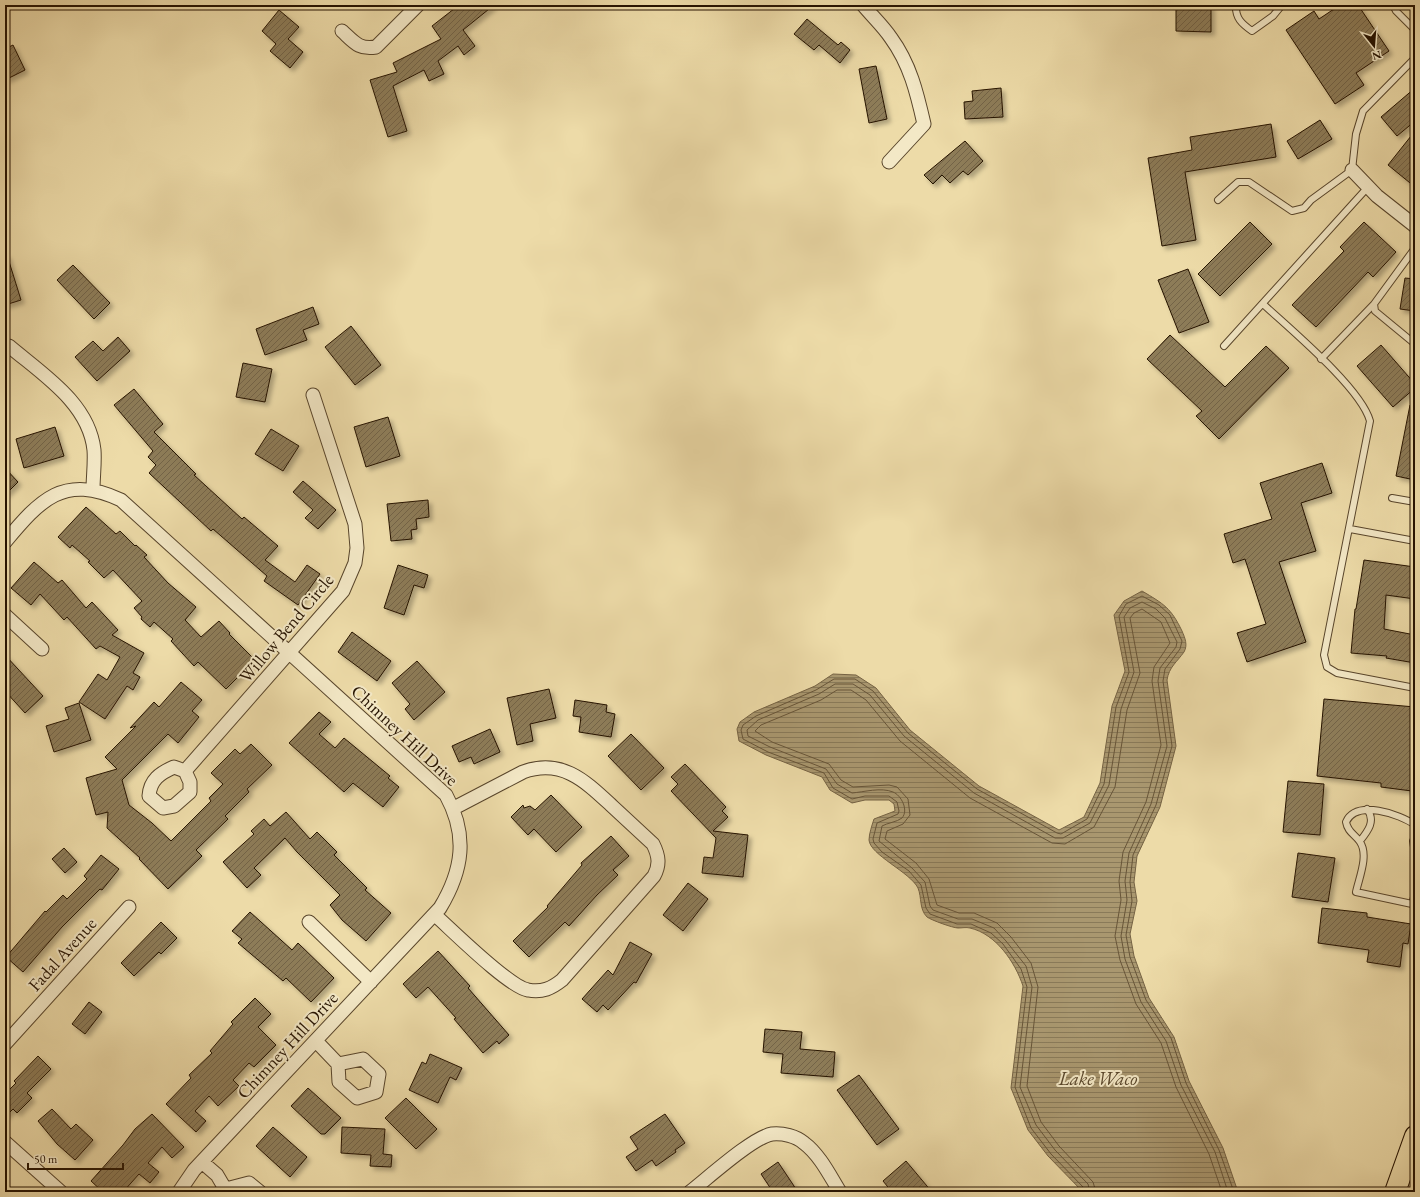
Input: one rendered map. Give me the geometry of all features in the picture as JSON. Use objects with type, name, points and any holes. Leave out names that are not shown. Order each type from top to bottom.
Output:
[{"type":"main road","points":[[1395,1192],[1415,1136]]},
{"type":"street","points":[[342,31],[361,47],[367,49],[376,47],[418,5]]},
{"type":"street","points":[[863,5],[902,54],[918,93],[924,124],[889,162]]},
{"type":"street","points":[[1352,170],[1377,196],[1415,226]]},
{"type":"street","points":[[9,346],[58,387],[78,409],[91,437],[94,450],[92,490]]},
{"type":"street","name":"Willow Bend Circle","points":[[185,771],[343,591],[355,563],[357,548],[354,524],[312,395]]},
{"type":"street","name":"Chimney Hill Drive","points":[[5,542],[30,512],[48,498],[70,490],[92,490],[121,500],[446,795],[454,808],[459,826],[461,844],[460,861],[448,895],[435,915],[202,1162],[179,1192]]},
{"type":"street","points":[[5,615],[42,649]]},
{"type":"street","points":[[435,915],[512,983],[528,990],[544,990],[554,986],[562,980],[654,876],[658,869],[658,852],[653,844],[588,784],[570,773],[557,769],[538,768],[522,772],[454,808]]},
{"type":"street","name":"Fadal Avenue","points":[[5,1044],[129,907]]},
{"type":"street","points":[[308,922],[371,982]]},
{"type":"street","points":[[316,1041],[338,1064]]},
{"type":"street","points":[[690,1192],[759,1139],[773,1134],[785,1134],[803,1142],[812,1150],[840,1192]]},
{"type":"street","points":[[5,1142],[61,1192]]},
{"type":"street","points":[[202,1162],[216,1175],[226,1191],[249,1183],[260,1192]]},
{"type":"lane","points":[[1236,5],[1235,14],[1242,23],[1252,31],[1274,16],[1282,5]]},
{"type":"lane","points":[[1393,5],[1396,11],[1415,30]]},
{"type":"lane","points":[[1218,200],[1238,182],[1250,182],[1292,211],[1304,208],[1310,200],[1352,170],[1356,134],[1363,111],[1415,58]]},
{"type":"lane","points":[[1224,346],[1368,187]]},
{"type":"lane","points":[[1321,359],[1374,304],[1415,248]]},
{"type":"lane","points":[[1263,304],[1340,377],[1368,412],[1370,421],[1324,661],[1327,667],[1337,673],[1415,688]]},
{"type":"lane","points":[[1374,304],[1375,311],[1415,344]]},
{"type":"lane","points":[[1392,498],[1415,502]]},
{"type":"lane","points":[[1350,529],[1415,541]]},
{"type":"lane","points":[[1415,825],[1398,816],[1367,809],[1360,809],[1352,812],[1346,822],[1350,832],[1360,841],[1363,848],[1363,859],[1356,892],[1412,904],[1415,894]]},
{"type":"lane","points":[[1360,841],[1370,826],[1371,817],[1367,809]]},
{"type":"lane","points":[[1415,837],[1413,841],[1415,853]]},
{"type":"water","name":"Lake Waco","points":[[1142,591],[1166,607],[1182,631],[1186,644],[1184,652],[1171,668],[1167,680],[1176,746],[1160,807],[1137,856],[1134,882],[1137,901],[1130,934],[1134,956],[1149,998],[1174,1037],[1189,1081],[1223,1148],[1238,1192],[1083,1192],[1048,1156],[1028,1130],[1011,1088],[1023,986],[1010,959],[996,943],[979,931],[968,928],[952,927],[927,917],[924,914],[918,888],[914,882],[883,858],[871,846],[869,838],[874,819],[895,811],[894,804],[889,800],[865,800],[852,803],[830,790],[822,777],[766,755],[739,741],[737,729],[740,722],[754,712],[815,686],[833,674],[856,675],[876,688],[910,730],[979,786],[1059,830],[1084,817],[1100,783],[1112,706],[1125,671],[1114,615],[1124,601]]},
{"type":"building","points":[[459,5],[494,5],[463,30],[475,46],[464,55],[458,46],[438,61],[444,74],[429,81],[424,70],[393,86],[407,131],[388,137],[370,80],[397,72],[393,63],[441,39],[432,26]]},
{"type":"building","points":[[1176,5],[1211,5],[1211,32],[1176,31]]},
{"type":"building","points":[[1340,5],[1358,5],[1389,51],[1356,73],[1364,85],[1335,104],[1286,30],[1314,11],[1319,19]]},
{"type":"building","points":[[279,10],[299,27],[288,39],[303,52],[290,68],[270,51],[276,44],[262,31]]},
{"type":"building","points":[[807,19],[838,45],[841,42],[850,50],[840,63],[819,45],[814,50],[794,34]]},
{"type":"building","points":[[13,45],[25,70],[5,80],[5,49]]},
{"type":"building","points":[[876,66],[887,119],[869,123],[859,69]]},
{"type":"building","points":[[1001,88],[1003,117],[965,119],[964,102],[973,101],[972,91]]},
{"type":"building","points":[[1415,88],[1415,121],[1397,136],[1381,117]]},
{"type":"building","points":[[1320,120],[1332,139],[1298,159],[1287,141]]},
{"type":"building","points":[[1271,124],[1276,157],[1185,172],[1196,240],[1162,246],[1148,158],[1192,150],[1190,137]]},
{"type":"building","points":[[1415,131],[1415,187],[1388,165]]},
{"type":"building","points":[[965,141],[983,161],[968,175],[963,171],[950,183],[942,175],[933,184],[924,175]]},
{"type":"building","points":[[1250,222],[1272,244],[1220,296],[1198,274]]},
{"type":"building","points":[[1364,222],[1396,252],[1373,277],[1368,272],[1316,327],[1292,305],[1344,251],[1340,247]]},
{"type":"building","points":[[5,255],[7,255],[21,300],[5,305]]},
{"type":"building","points":[[73,265],[110,303],[94,319],[57,280]]},
{"type":"building","points":[[1188,269],[1209,322],[1179,333],[1158,280]]},
{"type":"building","points":[[1405,278],[1415,279],[1415,311],[1400,309]]},
{"type":"building","points":[[313,307],[319,324],[303,330],[307,340],[265,355],[256,329]]},
{"type":"building","points":[[351,326],[381,365],[355,385],[325,347]]},
{"type":"building","points":[[1170,335],[1225,387],[1266,346],[1289,368],[1219,439],[1196,416],[1202,411],[1147,359]]},
{"type":"building","points":[[118,337],[130,351],[97,381],[75,357],[93,341],[103,351]]},
{"type":"building","points":[[1381,345],[1415,384],[1415,388],[1393,407],[1357,366]]},
{"type":"building","points":[[243,363],[272,369],[265,402],[236,397]]},
{"type":"building","points":[[134,389],[163,424],[154,432],[196,474],[194,475],[242,519],[244,517],[278,546],[265,560],[295,582],[307,565],[320,574],[298,605],[264,581],[267,576],[213,529],[211,531],[149,473],[156,465],[148,457],[153,451],[114,405]]},
{"type":"building","points":[[1410,405],[1415,406],[1415,480],[1396,476]]},
{"type":"building","points":[[388,417],[400,456],[366,467],[354,427]]},
{"type":"building","points":[[55,427],[64,456],[24,468],[16,439]]},
{"type":"building","points":[[271,429],[299,446],[283,471],[255,454]]},
{"type":"building","points":[[1322,463],[1332,493],[1301,503],[1316,551],[1279,562],[1306,642],[1247,662],[1237,633],[1266,624],[1245,559],[1233,563],[1224,534],[1272,519],[1260,483]]},
{"type":"building","points":[[5,468],[18,482],[5,495]]},
{"type":"building","points":[[303,481],[336,510],[318,529],[305,518],[313,510],[293,492]]},
{"type":"building","points":[[428,500],[429,517],[416,519],[417,529],[411,530],[412,539],[391,541],[387,504]]},
{"type":"building","points":[[86,507],[116,534],[120,531],[135,546],[136,545],[147,555],[144,557],[168,583],[196,607],[185,620],[201,637],[219,621],[230,633],[229,634],[255,660],[226,689],[198,662],[194,666],[171,641],[173,639],[154,622],[150,627],[141,619],[142,617],[134,608],[142,601],[113,570],[104,578],[88,562],[90,561],[72,545],[70,548],[58,537]]},
{"type":"building","points":[[1364,560],[1415,567],[1415,599],[1386,595],[1384,629],[1415,635],[1415,663],[1386,658],[1387,656],[1351,653],[1355,609]]},
{"type":"building","points":[[34,562],[58,583],[62,580],[86,608],[92,602],[118,630],[112,635],[144,653],[133,673],[140,677],[133,690],[127,686],[105,719],[79,702],[98,674],[107,680],[120,657],[100,646],[96,649],[67,617],[64,620],[40,594],[31,605],[11,588]]},
{"type":"building","points":[[398,565],[428,575],[424,588],[414,585],[404,615],[384,608]]},
{"type":"building","points":[[352,632],[391,661],[377,681],[338,652]]},
{"type":"building","points":[[5,655],[43,696],[25,713],[5,691]]},
{"type":"building","points":[[417,661],[445,692],[414,720],[405,709],[410,704],[392,683]]},
{"type":"building","points":[[181,682],[202,700],[192,711],[199,717],[178,743],[168,734],[122,780],[129,805],[152,823],[171,841],[211,801],[209,798],[223,784],[211,773],[235,749],[240,754],[251,744],[272,765],[247,789],[249,792],[225,816],[228,819],[196,850],[202,856],[168,889],[139,859],[140,858],[107,828],[108,812],[96,815],[86,778],[117,769],[105,757],[136,726],[130,728],[154,702],[159,707]]},
{"type":"building","points":[[549,689],[556,718],[530,724],[533,741],[517,745],[507,698]]},
{"type":"building","points":[[1324,699],[1415,707],[1415,772],[1412,791],[1381,787],[1381,783],[1317,776]]},
{"type":"building","points":[[575,700],[607,705],[606,712],[615,714],[611,737],[579,732],[581,717],[573,716]]},
{"type":"building","points":[[79,703],[91,740],[54,752],[46,726],[69,719],[65,708]]},
{"type":"building","points":[[319,712],[331,722],[319,734],[335,748],[344,738],[390,776],[388,778],[399,787],[383,807],[353,783],[344,792],[289,743]]},
{"type":"building","points":[[490,729],[500,752],[474,764],[471,757],[459,762],[452,746]]},
{"type":"building","points":[[631,734],[664,768],[641,790],[608,756]]},
{"type":"building","points":[[685,764],[726,807],[722,811],[728,817],[713,831],[748,835],[743,877],[702,873],[704,857],[713,858],[716,838],[671,791],[678,784],[671,777]]},
{"type":"building","points":[[1288,781],[1324,784],[1320,835],[1283,832]]},
{"type":"building","points":[[551,795],[582,827],[556,852],[534,829],[528,835],[511,817],[523,805],[524,808],[530,806],[535,810]]},
{"type":"building","points":[[286,812],[310,839],[317,832],[337,852],[334,855],[367,888],[365,890],[391,913],[366,941],[342,920],[330,905],[340,895],[285,838],[254,868],[261,875],[247,888],[223,862],[254,834],[251,831],[264,819],[270,826]]},
{"type":"building","points":[[611,836],[629,856],[613,870],[618,875],[597,895],[569,926],[565,922],[529,957],[513,941],[548,907],[547,906],[582,865],[581,863]]},
{"type":"building","points":[[64,848],[77,862],[65,873],[52,859]]},
{"type":"building","points":[[1298,853],[1335,858],[1328,902],[1292,897]]},
{"type":"building","points":[[101,855],[119,869],[102,890],[100,889],[62,927],[23,972],[6,957],[45,911],[46,912],[63,895],[67,899],[87,879],[84,876]]},
{"type":"building","points":[[688,883],[708,899],[683,931],[663,915]]},
{"type":"building","points":[[1322,908],[1367,913],[1367,917],[1411,924],[1408,944],[1403,943],[1400,967],[1367,962],[1369,950],[1318,943]]},
{"type":"building","points":[[250,912],[292,950],[298,943],[334,978],[311,1002],[286,978],[283,981],[238,943],[242,939],[232,931]]},
{"type":"building","points":[[161,922],[177,938],[161,954],[159,952],[134,976],[121,963]]},
{"type":"building","points":[[630,942],[652,954],[636,983],[634,982],[608,1010],[603,1005],[597,1012],[582,999],[608,970],[613,975]]},
{"type":"building","points":[[438,951],[470,986],[468,988],[509,1035],[499,1044],[497,1041],[483,1053],[454,1019],[456,1018],[428,987],[416,998],[403,984]]},
{"type":"building","points":[[255,998],[271,1014],[258,1027],[276,1045],[254,1067],[249,1063],[233,1080],[239,1086],[218,1106],[209,1096],[195,1111],[206,1121],[196,1132],[166,1104],[191,1078],[189,1075],[212,1053],[210,1051],[233,1024],[231,1022]]},
{"type":"building","points":[[89,1002],[102,1012],[85,1034],[72,1024]]},
{"type":"building","points":[[765,1029],[802,1032],[800,1049],[835,1052],[833,1077],[781,1073],[783,1054],[763,1052]]},
{"type":"building","points":[[430,1054],[462,1068],[456,1080],[450,1077],[438,1103],[409,1090],[422,1062],[426,1064]]},
{"type":"building","points":[[38,1056],[51,1069],[27,1093],[32,1098],[17,1113],[13,1109],[5,1117],[5,1094],[16,1083],[14,1081]]},
{"type":"building","points":[[859,1075],[899,1129],[877,1145],[837,1090]]},
{"type":"building","points":[[308,1088],[341,1118],[325,1134],[321,1134],[291,1106]]},
{"type":"building","points":[[406,1098],[437,1129],[416,1149],[385,1118]]},
{"type":"building","points":[[52,1109],[71,1129],[76,1124],[93,1140],[75,1160],[57,1144],[38,1121]]},
{"type":"building","points":[[152,1114],[184,1147],[172,1158],[162,1147],[148,1163],[159,1172],[150,1183],[139,1174],[123,1192],[103,1192],[91,1181],[135,1129]]},
{"type":"building","points":[[665,1114],[685,1143],[675,1150],[676,1152],[656,1166],[652,1160],[636,1171],[626,1157],[638,1149],[630,1137]]},
{"type":"building","points":[[273,1127],[307,1157],[290,1177],[256,1146]]},
{"type":"building","points":[[342,1127],[385,1129],[383,1154],[392,1155],[391,1167],[370,1166],[371,1155],[341,1153]]},
{"type":"building","points":[[906,1161],[932,1192],[892,1192],[883,1181]]},
{"type":"building","points":[[778,1162],[798,1192],[773,1192],[761,1174]]}]
